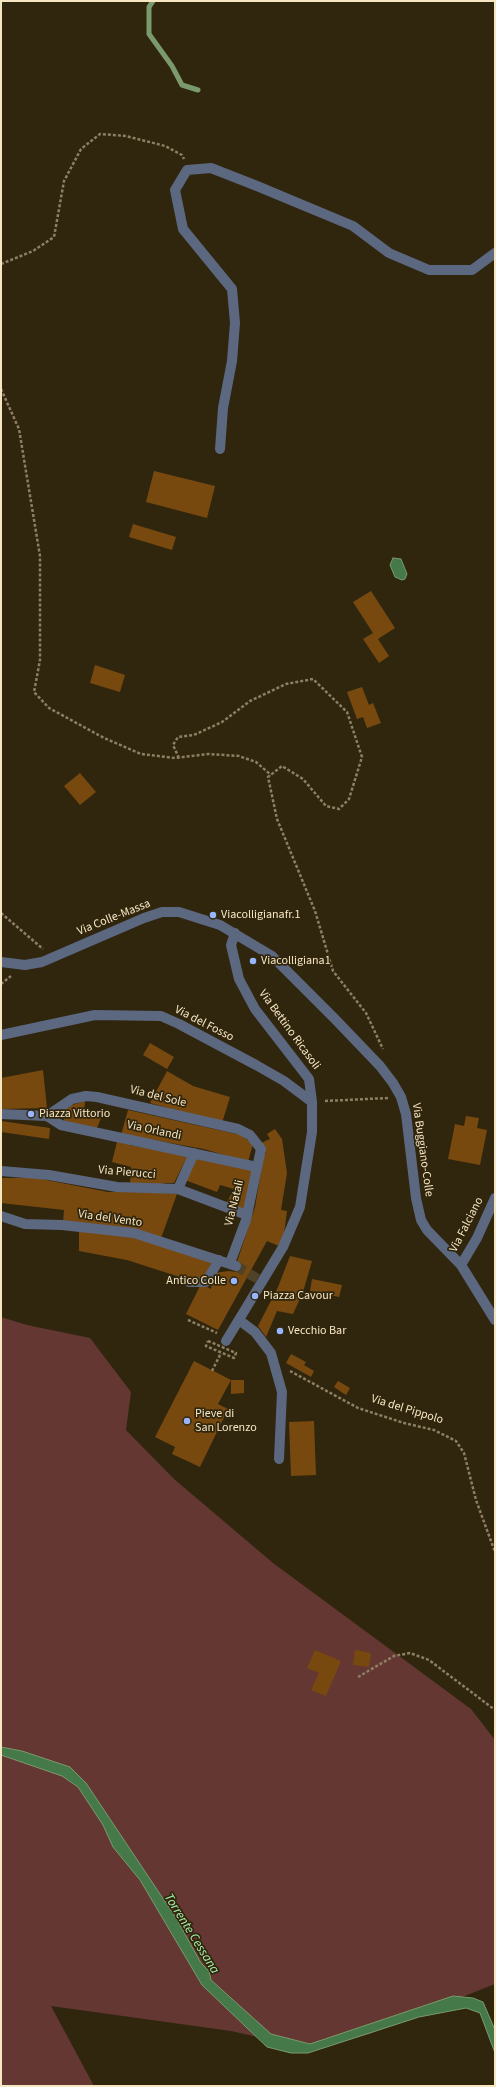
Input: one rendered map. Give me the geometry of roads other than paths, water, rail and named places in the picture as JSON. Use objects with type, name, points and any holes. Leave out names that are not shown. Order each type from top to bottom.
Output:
[{"type":"street","points":[[220,449],[223,408],[232,361],[235,323],[232,289],[183,229],[176,190],[187,170],[211,168],[257,186],[353,226],[389,253],[429,270],[472,270],[495,253]]},
{"type":"street","name":"Via Colle-Massa","points":[[1,962],[28,965],[42,962],[144,918],[162,912],[179,912],[192,915],[235,933]]},
{"type":"street","name":"Via Buggiano-Colle","points":[[235,933],[272,956],[286,968],[380,1066],[401,1097],[406,1114],[416,1198],[421,1220],[427,1230],[461,1265],[495,1320]]},
{"type":"street","name":"Via Bettino Ricasoli","points":[[227,1339],[283,1247],[300,1207],[312,1132],[312,1102],[309,1079],[255,1009],[239,979],[231,945],[235,933]]},
{"type":"street","name":"Via del Fosso","points":[[1,1035],[95,1015],[161,1016],[256,1065],[284,1082],[312,1102]]},
{"type":"street","name":"Via del Sole","points":[[47,1116],[72,1099],[86,1096],[112,1099],[238,1129],[250,1135],[261,1149]]},
{"type":"street","points":[[1,1114],[47,1116]]},
{"type":"street","name":"Via Orlandi","points":[[47,1116],[61,1125],[194,1152],[257,1167]]},
{"type":"street","name":"Via Natali","points":[[233,1265],[247,1215],[261,1149]]},
{"type":"street","points":[[178,1190],[194,1152]]},
{"type":"street","name":"Via Pierucci","points":[[1,1172],[49,1175],[117,1187],[178,1190],[247,1215]]},
{"type":"street","name":"Via Falciano","points":[[461,1265],[477,1238],[495,1198]]},
{"type":"street","name":"Via del Vento","points":[[1,1216],[25,1224],[62,1225],[134,1233],[233,1265]]},
{"type":"street","points":[[189,1282],[206,1282],[219,1260]]},
{"type":"street","points":[[239,1320],[255,1332],[272,1353],[282,1392],[279,1459]]},
{"type":"waterway","points":[[153,1],[149,7],[149,34],[172,66],[182,85],[198,90]]},
{"type":"tunnel","points":[[236,1266],[263,1282]]},
{"type":"place","name":"Viacolligianafr.1","points":[[213,915]]},
{"type":"place","name":"Viacolligiana1","points":[[253,961]]},
{"type":"place","name":"Piazza Vittorio","points":[[31,1114]]},
{"type":"place","name":"Antico Colle","points":[[234,1281]]},
{"type":"place","name":"Piazza Cavour","points":[[255,1296]]},
{"type":"place","name":"Vecchio Bar","points":[[280,1331]]},
{"type":"place","name":"Pieve di San Lorenzo","points":[[187,1421]]},
{"type":"water label","name":"Torrente Cessana","points":[[191,1934]]}]
